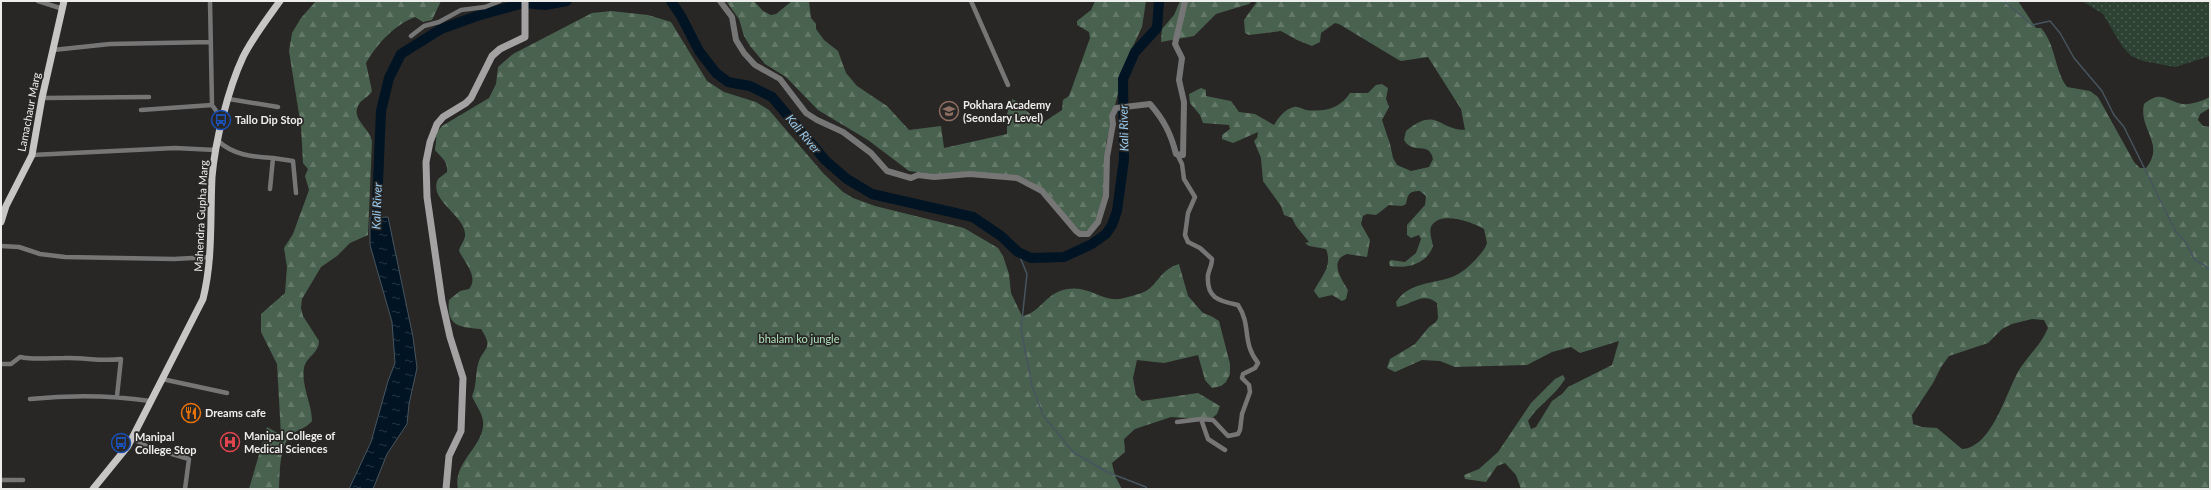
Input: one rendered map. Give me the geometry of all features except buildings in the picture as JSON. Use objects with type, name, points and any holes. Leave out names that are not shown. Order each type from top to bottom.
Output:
[{"type":"main road","name":"Mahendra Gupha Marg","points":[[93,489],[132,438],[203,298],[211,257],[212,176],[215,150],[222,119],[243,57],[255,36],[280,1]]},
{"type":"main road","points":[[446,489],[449,456],[461,431],[463,378],[450,337],[442,301],[427,197],[427,157],[430,142],[437,124],[443,117],[466,103],[471,98],[492,56],[500,49],[523,39],[525,35],[525,1]]},
{"type":"main road","name":"Lamachaur Marg","points":[[1,222],[6,206],[32,155],[42,98],[64,5]]},
{"type":"street","points":[[38,1],[64,5]]},
{"type":"street","points":[[210,1],[212,105],[222,119]]},
{"type":"street","points":[[411,36],[424,26],[438,22],[461,10],[486,7],[500,1]]},
{"type":"street","points":[[720,1],[732,18],[739,45],[749,59],[780,80],[806,113],[842,132],[871,153],[887,171],[911,178],[918,175],[934,178],[959,174],[1017,178],[1042,192],[1080,234],[1086,234],[1092,231],[1100,216],[1108,186],[1107,157],[1113,124],[1112,116],[1116,108],[1150,104],[1161,116],[1170,133],[1182,164],[1184,179],[1195,197],[1188,213],[1185,235],[1188,242],[1200,248],[1212,259],[1208,283],[1216,298],[1220,302],[1238,304],[1242,310],[1245,321],[1246,341],[1249,351],[1258,363],[1254,368],[1243,374],[1242,378],[1249,385],[1250,392],[1242,414],[1238,434],[1228,436],[1213,420],[1177,422]]},
{"type":"street","points":[[971,1],[1008,85]]},
{"type":"street","points":[[1178,156],[1183,155],[1185,117],[1184,102],[1179,80],[1182,58],[1175,44],[1185,1]]},
{"type":"street","points":[[53,50],[110,44],[211,42]]},
{"type":"street","points":[[42,98],[149,97]]},
{"type":"street","points":[[229,99],[238,102],[278,107]]},
{"type":"street","points":[[141,110],[212,105]]},
{"type":"street","points":[[217,140],[226,148],[238,154],[293,161],[296,192]]},
{"type":"street","points":[[32,155],[175,148],[215,150]]},
{"type":"street","points":[[270,189],[273,158]]},
{"type":"street","points":[[1,246],[19,247],[40,254],[65,257],[174,259],[211,257]]},
{"type":"street","points":[[1,364],[11,364],[20,357],[107,361],[120,359],[117,396]]},
{"type":"street","points":[[162,379],[227,393]]},
{"type":"street","points":[[30,399],[54,396],[117,396],[150,401]]},
{"type":"street","points":[[1201,420],[1208,439],[1225,450]]},
{"type":"street","points":[[132,438],[148,447],[189,459],[185,489]]},
{"type":"street","points":[[1,480],[23,480]]},
{"type":"green space","points":[[316,1],[441,1],[432,20],[423,22],[415,17],[407,20],[393,30],[381,42],[366,63],[372,91],[359,104],[357,114],[358,119],[372,141],[368,235],[350,243],[337,256],[321,267],[302,299],[301,308],[303,316],[319,341],[317,349],[305,364],[303,375],[312,421],[291,435],[284,446],[280,468],[279,489],[249,489],[267,427],[281,435],[277,364],[261,332],[261,314],[285,293],[287,267],[284,248],[293,234],[309,190],[305,176],[308,169],[303,163],[301,127],[289,51],[292,33],[301,18]]},
{"type":"green space","points":[[726,1],[754,1],[763,11],[771,15],[776,14],[792,1],[809,1],[811,18],[816,24],[816,29],[824,40],[838,51],[846,73],[857,86],[887,106],[909,130],[941,126],[944,148],[1007,134],[1007,114],[1012,99],[1020,104],[1033,117],[1044,122],[1062,110],[1063,100],[1069,96],[1090,38],[1089,32],[1077,25],[1077,21],[1091,10],[1095,1],[1146,1],[1142,27],[1119,76],[1118,93],[1106,143],[1104,197],[1094,225],[1086,231],[1081,231],[1037,185],[1017,176],[941,175],[909,171],[868,140],[818,110],[786,77],[765,64],[750,46],[744,36],[739,19]]},
{"type":"green space","points":[[1180,1],[1252,1],[1249,4],[1216,14],[1194,36],[1161,42],[1162,29],[1174,15]]},
{"type":"green space","points":[[1255,1],[2018,1],[2036,28],[2041,28],[2050,42],[2060,73],[2067,87],[2090,91],[2098,97],[2134,162],[2140,168],[2146,168],[2153,151],[2153,144],[2143,113],[2144,104],[2159,97],[2182,104],[2189,104],[2210,97],[2210,108],[2200,114],[2198,120],[2203,126],[2210,127],[2210,489],[1521,489],[1516,475],[1505,463],[1497,466],[1486,482],[1465,479],[1464,475],[1479,469],[1498,452],[1531,403],[1555,379],[1563,375],[1565,379],[1532,415],[1528,421],[1531,429],[1536,427],[1552,401],[1562,394],[1568,387],[1612,365],[1619,341],[1580,353],[1571,347],[1552,352],[1527,365],[1455,367],[1440,361],[1422,360],[1395,372],[1387,368],[1390,359],[1415,344],[1438,318],[1437,303],[1427,298],[1422,298],[1397,307],[1396,302],[1401,295],[1414,287],[1452,277],[1466,269],[1485,248],[1487,243],[1484,229],[1472,223],[1456,219],[1441,219],[1435,222],[1430,229],[1433,246],[1426,257],[1416,264],[1409,266],[1390,266],[1389,262],[1391,260],[1405,262],[1416,253],[1421,239],[1419,235],[1411,238],[1407,235],[1407,225],[1425,205],[1426,196],[1420,191],[1411,192],[1408,195],[1406,204],[1402,206],[1389,205],[1376,215],[1367,214],[1363,216],[1361,224],[1370,240],[1367,257],[1347,254],[1341,257],[1338,261],[1338,271],[1348,290],[1346,299],[1342,301],[1332,295],[1319,298],[1314,291],[1327,266],[1328,255],[1326,249],[1309,246],[1305,243],[1309,242],[1296,226],[1292,218],[1284,215],[1281,206],[1263,181],[1261,158],[1254,141],[1257,138],[1258,132],[1233,143],[1222,139],[1222,135],[1230,129],[1229,125],[1203,123],[1200,115],[1190,103],[1189,94],[1201,88],[1206,90],[1206,96],[1231,101],[1239,112],[1255,114],[1274,125],[1282,114],[1291,108],[1297,107],[1306,110],[1325,110],[1341,103],[1350,93],[1368,93],[1376,85],[1382,84],[1388,88],[1386,99],[1389,107],[1382,120],[1393,158],[1397,165],[1411,171],[1429,167],[1433,159],[1428,150],[1408,145],[1404,140],[1406,131],[1424,120],[1437,121],[1449,127],[1465,130],[1461,109],[1428,57],[1401,61],[1339,24],[1335,23],[1321,33],[1320,42],[1312,46],[1281,31],[1249,35],[1245,33],[1244,20],[1256,3]],"holes":[[[2032,319],[2044,320],[2048,328],[2039,344],[2021,367],[1998,416],[1982,439],[1973,446],[1962,449],[1937,428],[1922,427],[1913,424],[1912,415],[1949,356],[1988,343],[2002,329],[2012,324]]]},
{"type":"green space","points":[[2082,1],[2210,1],[2210,56],[2175,67],[2143,61],[2131,56],[2122,46],[2103,14]]},
{"type":"green space","name":"bhalam ko jungle","points":[[611,11],[648,15],[671,22],[707,81],[724,92],[756,102],[769,110],[823,173],[843,192],[853,198],[875,206],[964,228],[998,248],[1003,256],[1009,274],[1011,293],[1022,316],[1028,315],[1037,309],[1054,294],[1069,289],[1085,290],[1112,299],[1137,295],[1150,288],[1163,273],[1179,264],[1188,296],[1203,313],[1219,321],[1230,364],[1230,374],[1226,382],[1221,386],[1212,388],[1205,380],[1198,355],[1164,363],[1137,360],[1133,378],[1136,395],[1142,401],[1198,393],[1220,406],[1217,414],[1210,420],[1171,417],[1135,429],[1124,439],[1125,452],[1112,463],[1115,476],[1122,489],[458,489],[457,479],[460,470],[480,438],[483,430],[483,421],[480,411],[472,396],[475,388],[478,364],[486,348],[487,341],[481,329],[456,324],[452,321],[450,316],[449,300],[460,291],[469,289],[472,284],[472,275],[459,251],[465,236],[463,226],[442,200],[436,187],[438,179],[447,172],[444,160],[435,150],[437,132],[442,126],[489,98],[496,84],[498,67],[513,54],[592,13]]},
{"type":"water","points":[[388,217],[413,337],[417,368],[409,404],[407,424],[387,454],[373,489],[349,489],[371,442],[388,381],[395,363],[392,322],[370,245],[370,218]]},
{"type":"waterway","name":"Kali River","points":[[376,230],[381,111],[389,78],[401,54],[441,29],[477,16],[524,3],[545,5],[567,1]]},
{"type":"waterway","name":"Kali River","points":[[671,1],[681,16],[699,51],[716,73],[728,82],[750,86],[772,97],[826,161],[847,179],[872,194],[973,217],[1001,236],[1018,252],[1031,258],[1064,257],[1092,244],[1106,234],[1112,225],[1117,211],[1124,159],[1123,79],[1135,52],[1157,28],[1159,1]]},
{"type":"waterway","points":[[2004,1],[2032,25],[2050,21],[2060,33],[2074,58],[2102,91],[2114,115],[2124,127],[2176,232],[2187,244],[2194,259],[2210,269]]},
{"type":"waterway","points":[[1018,252],[1027,274],[1021,329],[1032,386],[1043,415],[1073,452],[1107,472],[1146,487],[1147,489]]},
{"type":"place","name":"Pokhara Academy (Seondary Level)","points":[[949,111]]},
{"type":"place","name":"Tallo Dip Stop","points":[[221,120]]},
{"type":"place","name":"Dreams cafe","points":[[191,413]]},
{"type":"place","name":"Manipal College of Medical Sciences","points":[[230,442]]},
{"type":"place","name":"Manipal College Stop","points":[[121,443]]}]
